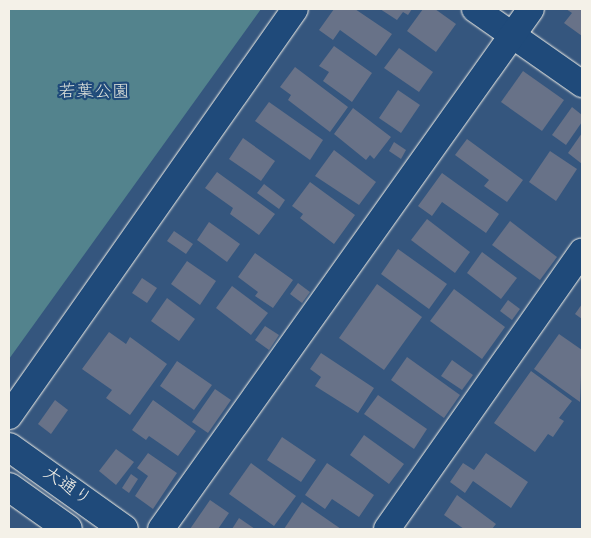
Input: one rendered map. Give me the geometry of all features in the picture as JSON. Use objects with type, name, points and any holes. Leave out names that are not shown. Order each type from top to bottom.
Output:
[{"type":"street","points":[[9,416],[295,9]]},
{"type":"street","points":[[475,9],[582,84]]},
{"type":"street","points":[[160,529],[531,9]]},
{"type":"street","points":[[387,529],[582,252]]},
{"type":"street","name":"大通り","points":[[9,447],[124,529]]},
{"type":"street","name":"大通り","points":[[9,487],[68,529]]},
{"type":"green space","name":"若葉公園","points":[[9,9],[261,9],[9,359]]},
{"type":"building","points":[[334,9],[355,9],[392,34],[376,56],[340,30],[333,40],[319,30]]},
{"type":"building","points":[[380,9],[412,9],[408,15],[403,12],[397,20]]},
{"type":"building","points":[[423,9],[435,9],[456,24],[436,52],[407,31]]},
{"type":"building","points":[[566,9],[582,9],[582,36],[564,23],[572,13]]},
{"type":"building","points":[[334,46],[372,73],[352,102],[323,81],[329,72],[319,66]]},
{"type":"building","points":[[399,48],[433,72],[419,92],[384,68]]},
{"type":"building","points":[[295,67],[348,107],[330,132],[288,100],[291,95],[280,87]]},
{"type":"building","points":[[523,71],[564,100],[542,131],[501,102]]},
{"type":"building","points":[[398,90],[420,105],[401,133],[379,118]]},
{"type":"building","points":[[269,102],[323,140],[310,160],[255,121]]},
{"type":"building","points":[[572,107],[582,115],[582,122],[566,145],[552,135]]},
{"type":"building","points":[[353,108],[391,137],[374,159],[370,155],[366,160],[334,134]]},
{"type":"building","points":[[582,133],[582,164],[568,153]]},
{"type":"building","points":[[243,138],[275,161],[261,181],[229,159]]},
{"type":"building","points":[[467,139],[523,180],[507,202],[484,186],[489,180],[455,155]]},
{"type":"building","points":[[394,142],[406,150],[401,159],[389,151]]},
{"type":"building","points":[[334,150],[376,182],[359,205],[315,176]]},
{"type":"building","points":[[550,151],[577,169],[556,201],[529,182]]},
{"type":"building","points":[[217,172],[275,214],[259,235],[230,214],[233,208],[205,188]]},
{"type":"building","points":[[442,173],[499,214],[486,233],[442,202],[432,216],[418,206]]},
{"type":"building","points":[[310,182],[355,215],[334,244],[300,218],[303,214],[292,206]]},
{"type":"building","points":[[264,184],[285,200],[279,209],[257,193]]},
{"type":"building","points":[[427,219],[470,252],[455,273],[411,240]]},
{"type":"building","points":[[510,221],[557,257],[540,280],[492,245]]},
{"type":"building","points":[[209,222],[240,244],[227,262],[197,240]]},
{"type":"building","points":[[174,231],[193,244],[186,254],[167,241]]},
{"type":"building","points":[[398,249],[447,284],[429,309],[381,274]]},
{"type":"building","points":[[482,252],[517,278],[501,299],[467,273]]},
{"type":"building","points":[[255,253],[293,280],[273,308],[255,296],[258,292],[238,277]]},
{"type":"building","points":[[187,261],[216,281],[200,305],[171,284]]},
{"type":"building","points":[[142,278],[157,288],[147,303],[132,293]]},
{"type":"building","points":[[298,283],[310,292],[302,303],[290,294]]},
{"type":"building","points":[[377,284],[422,317],[384,370],[339,338]]},
{"type":"building","points":[[232,286],[268,313],[251,335],[216,308]]},
{"type":"building","points":[[454,289],[505,327],[482,359],[430,321]]},
{"type":"building","points":[[167,298],[195,319],[179,341],[151,321]]},
{"type":"building","points":[[508,300],[520,309],[512,320],[500,311]]},
{"type":"building","points":[[582,304],[582,319],[575,314]]},
{"type":"building","points":[[265,326],[279,335],[269,350],[255,340]]},
{"type":"building","points":[[109,332],[126,344],[130,337],[167,364],[130,415],[106,398],[112,390],[82,369]]},
{"type":"building","points":[[559,334],[582,350],[580,402],[534,369]]},
{"type":"building","points":[[321,353],[374,388],[358,413],[315,386],[321,377],[310,369]]},
{"type":"building","points":[[407,357],[460,395],[444,418],[391,380]]},
{"type":"building","points":[[452,360],[473,375],[462,390],[441,376]]},
{"type":"building","points":[[177,361],[212,385],[194,410],[160,386]]},
{"type":"building","points":[[531,371],[572,401],[559,418],[564,421],[553,437],[548,434],[535,452],[494,423]]},
{"type":"building","points":[[215,389],[231,400],[208,433],[192,422]]},
{"type":"building","points":[[378,395],[427,429],[414,449],[364,414]]},
{"type":"building","points":[[55,400],[68,410],[51,434],[38,424]]},
{"type":"building","points":[[153,400],[196,431],[178,456],[149,436],[146,440],[132,430]]},
{"type":"building","points":[[364,435],[404,464],[389,484],[350,455]]},
{"type":"building","points":[[282,437],[316,460],[301,482],[267,460]]},
{"type":"building","points":[[116,449],[134,462],[116,485],[99,471]]},
{"type":"building","points":[[148,453],[177,473],[153,509],[135,496],[148,476],[137,468]]},
{"type":"building","points":[[486,453],[528,482],[511,508],[473,481],[465,493],[450,482],[463,463],[474,470]]},
{"type":"building","points":[[251,463],[296,496],[274,526],[229,494]]},
{"type":"building","points":[[327,463],[374,495],[359,517],[332,499],[325,509],[305,495]]},
{"type":"building","points":[[131,474],[138,479],[129,493],[122,488]]},
{"type":"building","points":[[457,495],[496,524],[492,529],[464,529],[444,515]]},
{"type":"building","points":[[210,500],[229,513],[218,529],[190,529]]},
{"type":"building","points":[[302,502],[341,529],[284,529]]},
{"type":"building","points":[[239,518],[255,529],[232,529]]}]
